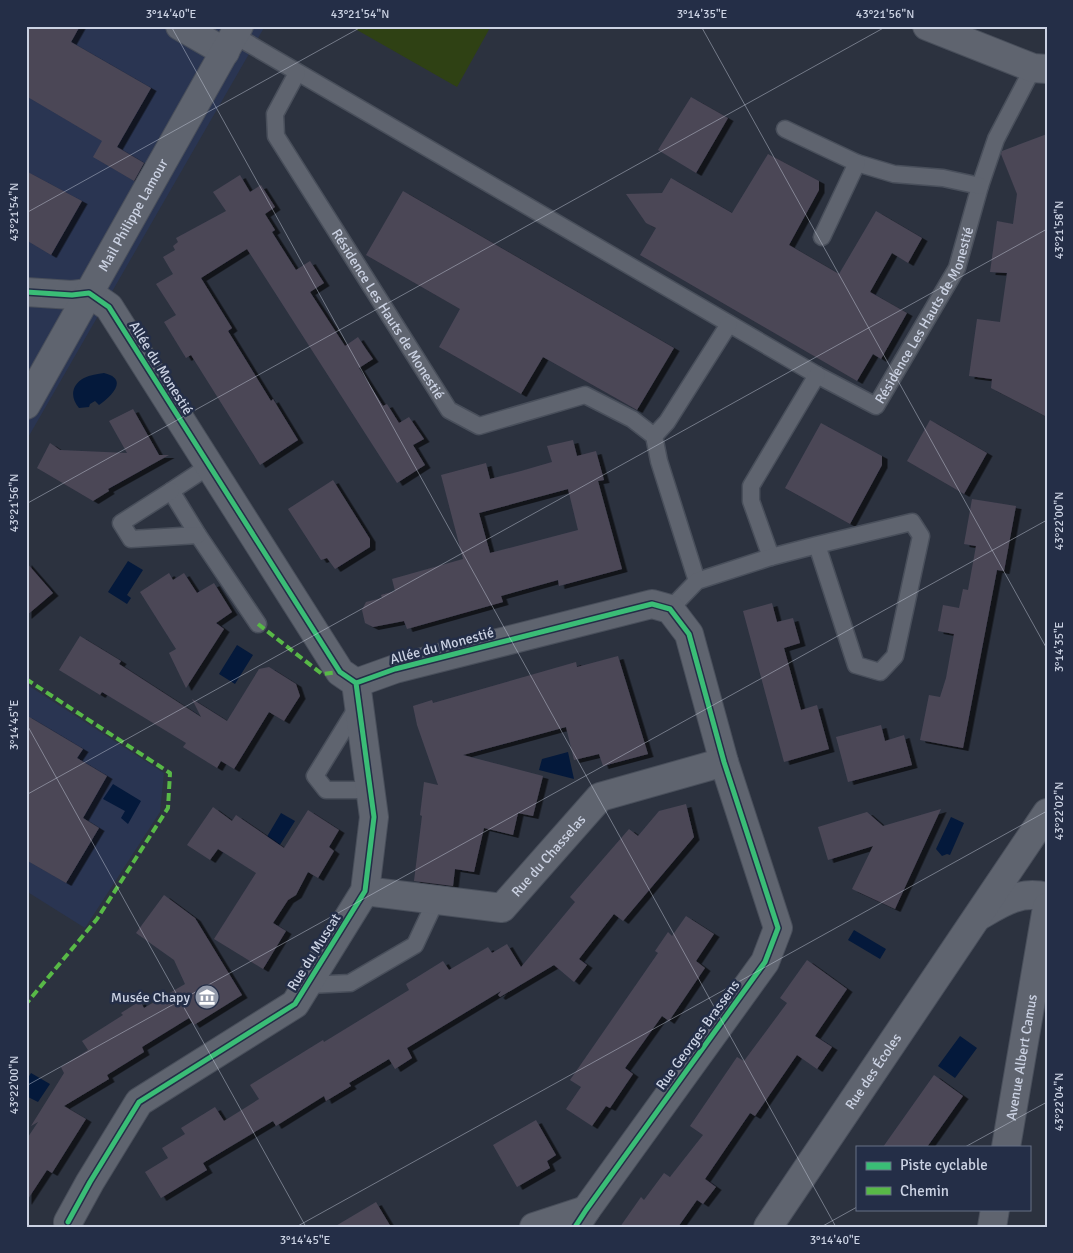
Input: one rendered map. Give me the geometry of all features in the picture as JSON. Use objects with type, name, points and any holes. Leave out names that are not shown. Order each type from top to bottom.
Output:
[{"type":"street","points":[[180,26],[233,38]]},
{"type":"street","points":[[927,26],[1042,72]]},
{"type":"street","name":"Mail Philippe Lamour","points":[[26,404],[233,38]]},
{"type":"street","points":[[26,292],[72,295],[89,293]]},
{"type":"street","name":"Allée du Monestié","points":[[89,293],[109,307],[340,672],[358,694],[395,669],[652,604],[670,609]]},
{"type":"street","points":[[670,609],[690,634],[724,762]]},
{"type":"street","name":"Rue du Muscat","points":[[67,1224],[90,1182],[139,1102],[295,1004],[365,891],[374,817],[358,694]]},
{"type":"street","name":"Rue Georges Brassens","points":[[581,1218],[765,962],[778,928],[724,762]]},
{"type":"street","name":"Rue du Chasselas","points":[[365,891],[502,908],[600,797],[724,762]]},
{"type":"street","name":"Rue des Écoles","points":[[768,1227],[1047,813]]},
{"type":"street","name":"Rue des Écoles","points":[[1017,855],[1047,839]]},
{"type":"street","name":"Rue des Écoles","points":[[977,917],[1005,900],[1035,894],[1047,897]]},
{"type":"street","name":"Avenue Albert Camus","points":[[1006,1146],[1047,907]]},
{"type":"street","points":[[992,1227],[995,1210]]},
{"type":"street","points":[[534,1227],[581,1218]]},
{"type":"lane","name":"Résidence Les Hauts de Monestié","points":[[233,38],[402,132],[817,375],[876,406],[957,268],[980,186],[996,139],[1042,72]]},
{"type":"lane","name":"Résidence Les Hauts de Monestié","points":[[297,73],[276,114],[276,136],[449,410],[479,426],[585,395],[632,419],[654,436]]},
{"type":"lane","points":[[785,129],[857,163],[894,174],[943,178],[980,186]]},
{"type":"lane","points":[[822,237],[857,163]]},
{"type":"lane","points":[[697,581],[659,461],[654,436],[667,422],[729,324]]},
{"type":"lane","points":[[771,557],[751,501],[751,486],[817,375]]},
{"type":"lane","points":[[198,535],[131,539],[121,523],[209,466]]},
{"type":"lane","points":[[171,491],[258,624]]},
{"type":"lane","points":[[670,609],[697,581],[771,557],[817,545],[912,522],[921,536],[895,656],[880,672],[856,664],[817,545]]},
{"type":"lane","points":[[358,694],[315,776],[326,790],[371,790]]},
{"type":"lane","points":[[308,985],[350,982],[414,945],[436,900]]},
{"type":"shaded area","points":[[26,26],[265,26],[26,441]]},
{"type":"shaded area","points":[[104,373],[116,379],[116,388],[113,393],[99,405],[95,401],[89,407],[79,408],[73,396],[76,384],[86,377]]},
{"type":"shaded area","points":[[128,561],[143,570],[127,595],[131,598],[127,604],[108,592]]},
{"type":"shaded area","points":[[237,645],[253,655],[235,684],[219,674]]},
{"type":"shaded area","points":[[26,684],[164,773],[160,812],[85,928],[26,891]]},
{"type":"shaded area","points":[[568,752],[574,779],[539,770],[542,759]]},
{"type":"shaded area","points":[[113,784],[141,801],[128,824],[121,818],[125,811],[103,799]]},
{"type":"shaded area","points":[[281,813],[295,821],[278,848],[265,840]]},
{"type":"shaded area","points":[[951,817],[964,823],[950,855],[942,856],[936,849]]},
{"type":"shaded area","points":[[854,930],[886,949],[880,959],[848,940]]},
{"type":"shaded area","points":[[960,1036],[977,1048],[955,1078],[938,1066]]},
{"type":"shaded area","points":[[31,1073],[50,1084],[38,1102],[26,1096],[26,1081]]},
{"type":"green space","points":[[350,26],[491,26],[457,87]]},
{"type":"building","points":[[26,26],[80,26],[71,42],[151,88],[117,147],[144,163],[134,181],[93,157],[102,141],[26,96]]},
{"type":"building","points":[[691,97],[728,118],[696,173],[658,150]]},
{"type":"building","points":[[1047,134],[1047,417],[991,388],[992,379],[969,376],[977,319],[1000,322],[1007,273],[990,272],[997,221],[1013,224],[1017,194],[1001,154],[1002,151]]},
{"type":"building","points":[[768,154],[819,181],[819,190],[789,245],[839,274],[876,211],[922,238],[908,263],[892,253],[870,292],[907,313],[881,359],[873,354],[857,381],[640,255],[656,228],[646,223],[626,194],[662,193],[671,178],[732,213]]},
{"type":"building","points":[[26,171],[82,201],[51,255],[26,240]]},
{"type":"building","points":[[240,175],[250,192],[261,185],[275,207],[265,214],[275,230],[272,232],[296,270],[310,261],[324,283],[310,292],[345,346],[358,337],[373,359],[359,368],[383,406],[387,404],[399,423],[409,417],[424,439],[413,445],[425,465],[397,483],[247,249],[201,278],[232,328],[228,331],[271,401],[273,399],[298,440],[260,465],[191,355],[186,358],[164,322],[176,315],[156,284],[173,274],[163,257],[175,250],[173,246],[178,242],[176,238],[226,211],[213,192]]},
{"type":"building","points":[[403,191],[674,348],[637,410],[543,357],[521,394],[439,347],[460,309],[366,255]]},
{"type":"building","points":[[133,409],[159,455],[169,455],[108,489],[109,491],[93,501],[37,468],[50,443],[60,450],[127,453],[109,421]]},
{"type":"building","points":[[930,420],[987,453],[964,494],[907,461]]},
{"type":"building","points":[[821,423],[882,456],[882,465],[850,524],[785,488]]},
{"type":"building","points":[[573,440],[577,456],[596,451],[604,480],[598,481],[622,569],[559,586],[558,580],[501,596],[503,602],[407,629],[404,621],[373,627],[365,623],[362,610],[366,602],[382,598],[381,595],[395,591],[392,579],[463,559],[441,475],[486,463],[490,479],[521,471],[552,462],[547,446]],"holes":[[[568,489],[578,530],[490,553],[479,513]]]},
{"type":"building","points":[[333,480],[370,539],[370,547],[335,569],[327,558],[321,560],[288,509]]},
{"type":"building","points":[[972,499],[1016,506],[1004,571],[997,570],[963,748],[920,740],[929,695],[940,697],[946,678],[954,634],[938,631],[943,605],[959,608],[963,589],[968,590],[976,546],[964,544]]},
{"type":"building","points":[[26,562],[53,593],[26,616]]},
{"type":"building","points":[[169,573],[173,580],[184,573],[197,593],[214,583],[232,612],[216,623],[224,629],[186,688],[169,653],[176,649],[140,592]]},
{"type":"building","points":[[772,603],[777,622],[793,618],[800,643],[784,648],[801,710],[817,705],[829,749],[784,762],[743,611]]},
{"type":"building","points":[[80,636],[121,661],[119,664],[201,717],[192,699],[227,721],[259,669],[269,667],[296,684],[300,696],[284,721],[269,712],[234,769],[221,761],[217,768],[183,747],[186,743],[102,692],[100,695],[59,670]]},
{"type":"building","points":[[618,656],[648,754],[603,766],[599,754],[574,760],[566,727],[463,755],[543,776],[533,816],[518,813],[513,835],[484,828],[474,872],[455,869],[453,886],[414,881],[424,782],[438,785],[417,725],[413,706],[432,700],[433,703],[576,662],[577,667]]},
{"type":"building","points":[[26,715],[83,749],[77,758],[107,776],[83,818],[99,828],[66,883],[26,860]]},
{"type":"building","points":[[881,725],[885,741],[904,735],[912,765],[848,782],[836,737]]},
{"type":"building","points":[[686,804],[694,837],[623,921],[614,914],[579,959],[587,965],[574,982],[554,965],[500,997],[498,995],[501,991],[407,1048],[412,1058],[395,1069],[389,1059],[349,1083],[351,1086],[326,1101],[324,1096],[276,1126],[273,1121],[203,1163],[207,1170],[161,1198],[145,1172],[168,1158],[162,1148],[185,1134],[181,1128],[215,1107],[224,1121],[259,1099],[250,1085],[409,990],[406,984],[443,961],[449,970],[488,947],[492,953],[507,944],[521,967],[575,902],[570,897],[629,829],[638,836],[659,811]]},
{"type":"building","points":[[213,807],[232,821],[236,815],[284,848],[308,810],[339,830],[329,847],[334,851],[318,878],[308,872],[296,895],[288,900],[273,923],[286,931],[263,969],[214,939],[256,873],[218,849],[210,860],[187,845]]},
{"type":"building","points":[[941,809],[895,909],[852,889],[873,846],[828,860],[818,827],[867,812],[883,826]]},
{"type":"building","points":[[164,895],[195,918],[242,995],[194,1025],[189,1018],[142,1047],[144,1052],[107,1075],[109,1079],[64,1106],[86,1119],[52,1173],[47,1170],[26,1202],[26,1140],[38,1122],[31,1126],[64,1073],[61,1067],[88,1050],[82,1041],[123,1015],[121,1013],[140,1001],[144,1008],[185,984],[174,960],[136,933]]},
{"type":"building","points":[[686,916],[714,934],[696,961],[705,968],[669,1021],[662,1016],[625,1068],[633,1074],[610,1108],[606,1106],[592,1126],[566,1109],[581,1087],[570,1080],[658,953],[655,951],[668,932],[672,936]]},
{"type":"building","points":[[807,960],[847,989],[815,1036],[832,1047],[817,1069],[797,1055],[755,1116],[750,1113],[705,1179],[716,1187],[703,1204],[697,1200],[678,1227],[620,1227],[641,1197],[644,1200],[664,1173],[670,1177],[703,1135],[690,1126],[737,1057],[744,1061],[787,1003],[780,998]]},
{"type":"building","points":[[934,1075],[963,1096],[928,1146],[884,1146]]},
{"type":"building","points":[[536,1120],[556,1155],[547,1161],[550,1168],[517,1187],[493,1145]]},
{"type":"building","points":[[376,1202],[391,1227],[334,1227]]},
{"type":"marked path","points":[[258,624],[322,674],[340,672]]},
{"type":"marked path","points":[[26,679],[170,773],[168,808],[97,919],[26,1004]]},
{"type":"cycle path","points":[[26,292],[72,295],[89,293],[109,307],[340,672],[356,683],[395,669],[652,604],[670,609],[689,634],[724,762],[778,928],[765,962],[575,1227]]},
{"type":"cycle path","points":[[68,1222],[139,1102],[295,1004],[365,891],[374,817],[356,683]]},
{"type":"place","name":"Musée Chapy","points":[[207,997]]}]
